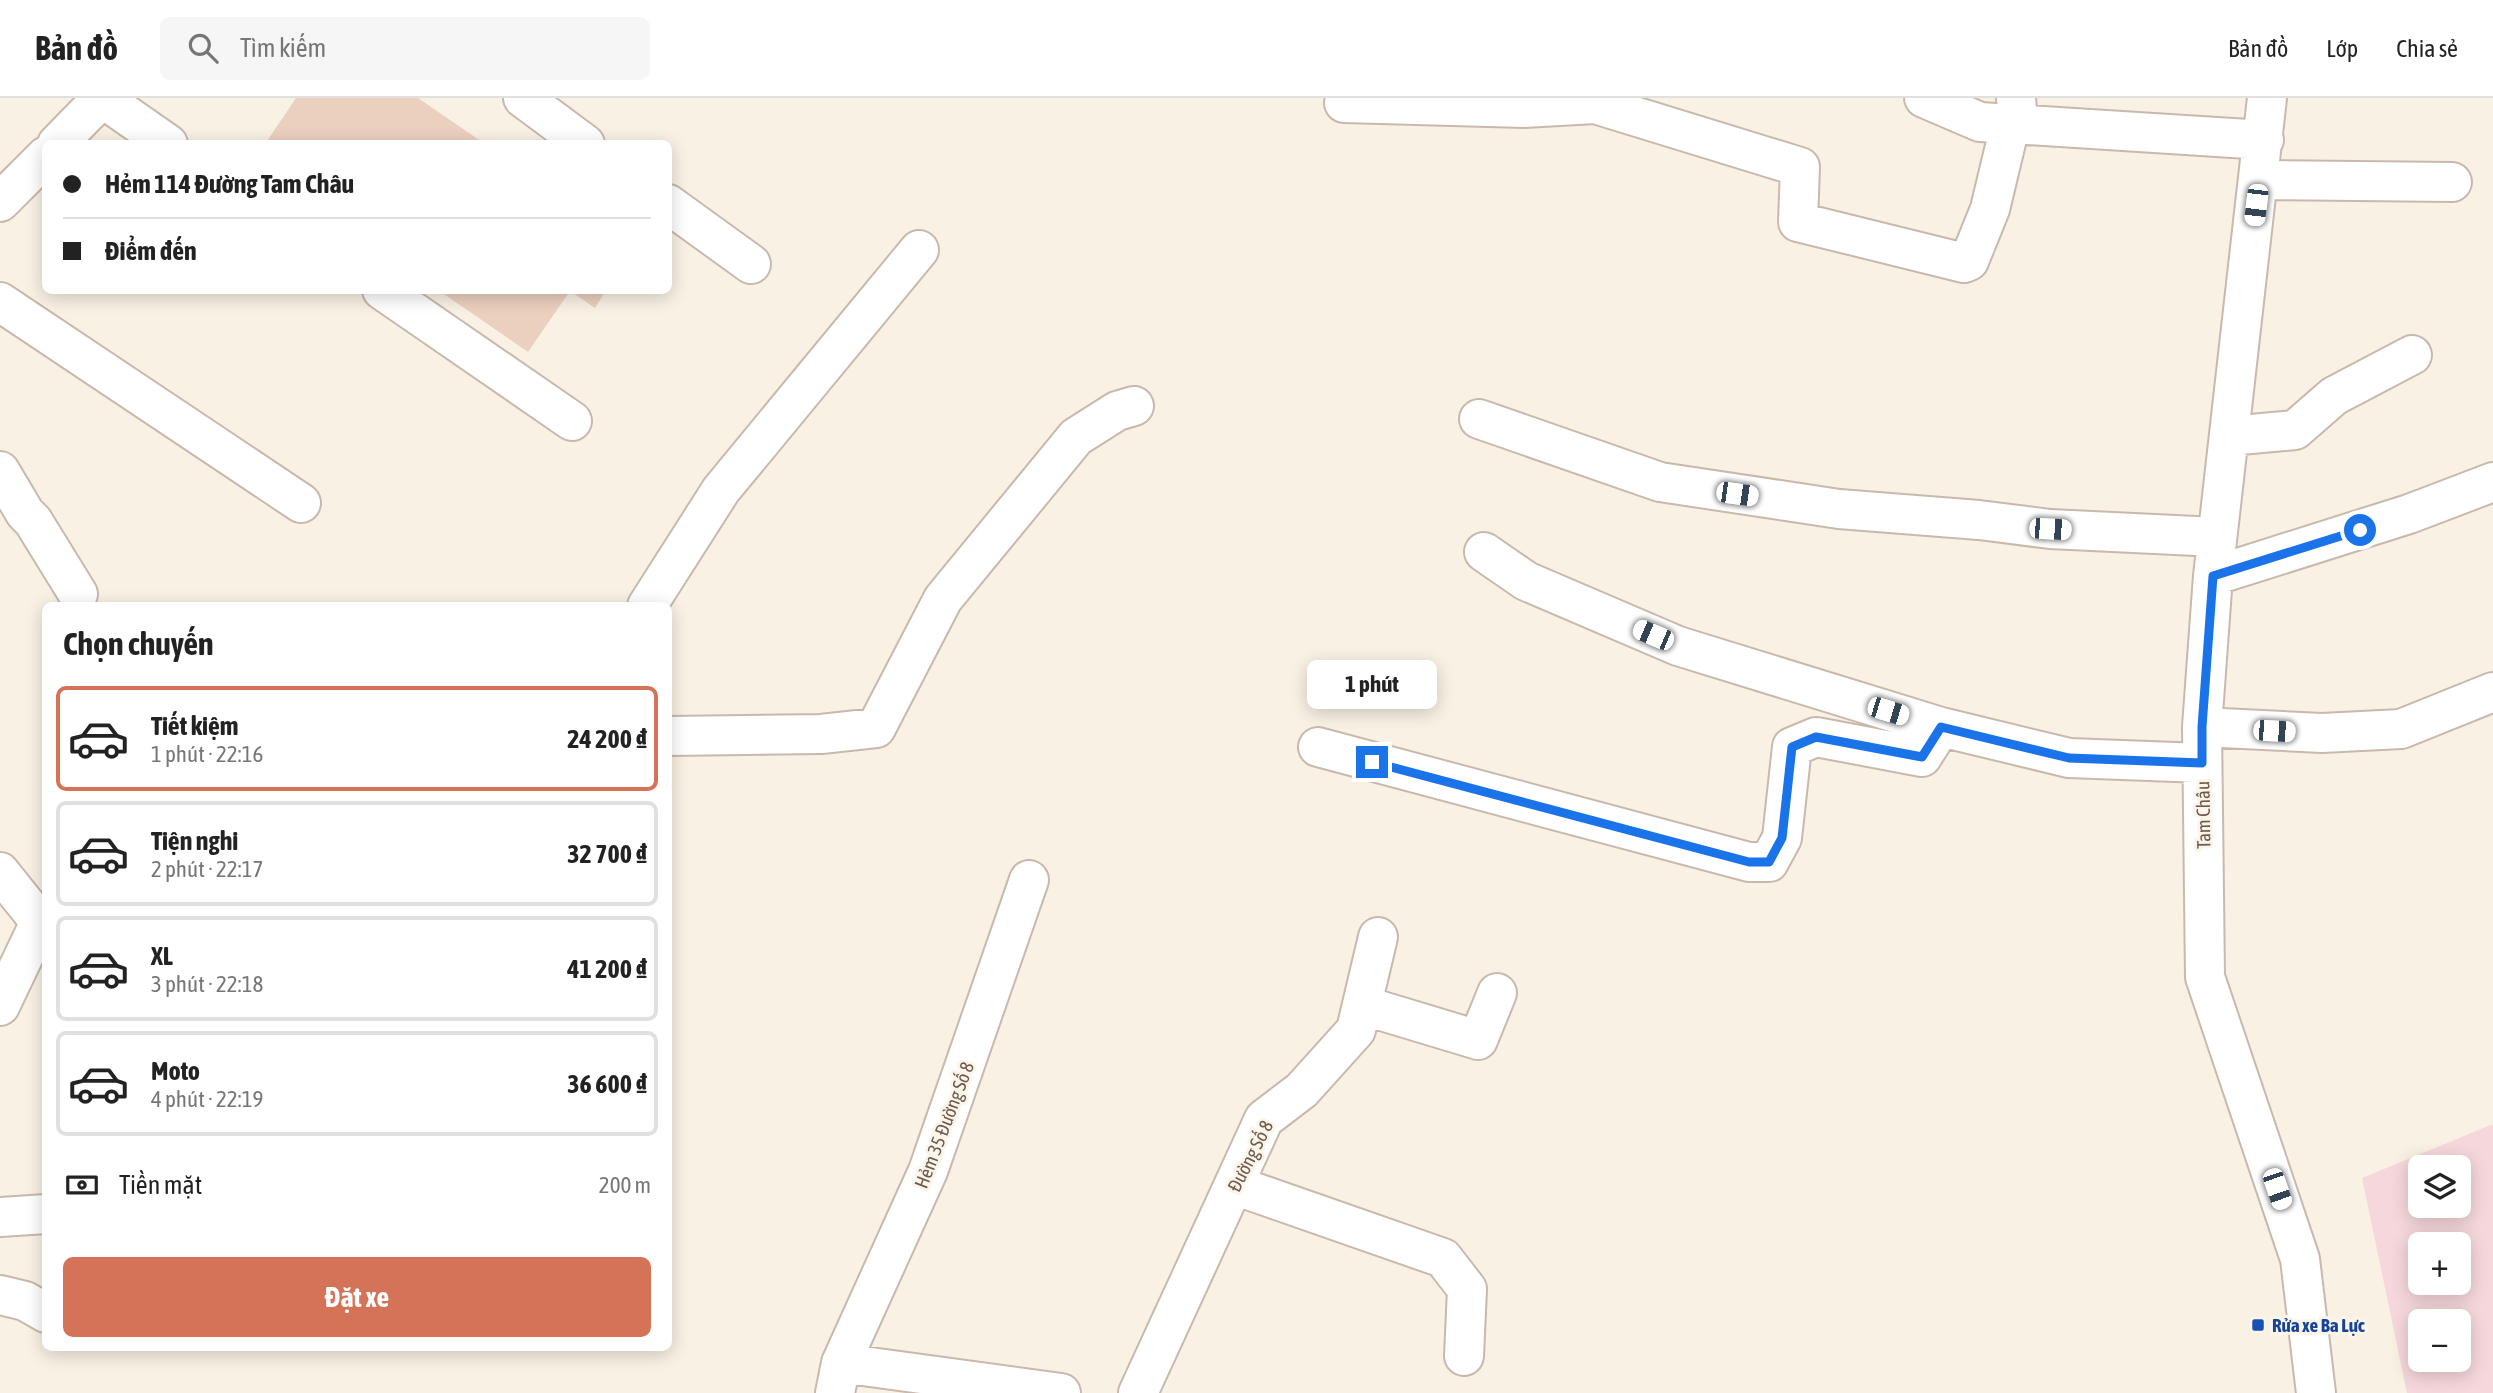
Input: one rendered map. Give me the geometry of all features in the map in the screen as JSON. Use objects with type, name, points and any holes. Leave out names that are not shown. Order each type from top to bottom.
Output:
[{"type":"street","points":[[62,140],[102,98],[162,140]]},
{"type":"street","points":[[523,98],[580,140]]},
{"type":"street","points":[[1924,98],[1980,122],[2017,111],[2264,140]]},
{"type":"street","name":"Tam Châu","points":[[2267,98],[2213,576],[2202,745],[2205,978],[2301,1259],[2316,1393]]},
{"type":"street","points":[[1344,103],[1595,104],[1800,167],[1798,222],[1965,263],[1969,261],[1990,209],[2008,134],[2017,111]]},
{"type":"street","points":[[0,202],[42,160]]},
{"type":"street","points":[[2259,180],[2452,182]]},
{"type":"street","points":[[672,207],[751,264]]},
{"type":"street","points":[[650,602],[720,490],[919,250]]},
{"type":"street","points":[[388,294],[572,422]]},
{"type":"street","points":[[0,302],[301,503]]},
{"type":"street","points":[[2229,436],[2295,430],[2334,396],[2412,355]]},
{"type":"street","points":[[672,736],[821,734],[876,728],[943,599],[1076,438],[1117,411],[1135,406]]},
{"type":"street","points":[[1479,419],[1660,482],[1839,509],[1979,520],[2050,529],[2217,537]]},
{"type":"street","points":[[0,471],[12,520],[33,521],[78,594]]},
{"type":"street","points":[[2213,576],[2409,514],[2493,482]]},
{"type":"street","points":[[1484,552],[1526,581],[1678,646],[1941,727],[2069,758],[2322,733],[2401,729],[2493,692]]},
{"type":"street","points":[[1318,747],[1749,862],[1769,862],[1782,838],[1792,747],[1816,737],[1922,757],[1941,727]]},
{"type":"street","points":[[0,872],[42,917]]},
{"type":"street","name":"Hẻm 35 Đường Số 8","points":[[838,1378],[928,1171],[1029,880]]},
{"type":"street","points":[[0,1006],[42,920]]},
{"type":"street","name":"Đường Số 8","points":[[1138,1393],[1264,1119],[1302,1090],[1356,1030],[1378,937]]},
{"type":"street","points":[[1362,1005],[1478,1040],[1497,993]]},
{"type":"street","points":[[1234,1185],[1443,1258],[1468,1289],[1464,1356]]},
{"type":"street","points":[[0,1217],[42,1214]]},
{"type":"street","points":[[0,1295],[25,1301],[42,1311]]},
{"type":"street","points":[[838,1378],[1061,1393]]},
{"type":"shaded area","points":[[2493,1124],[2493,1393],[2407,1393],[2362,1178],[2408,1159],[2408,1218],[2471,1218],[2471,1155],[2418,1155]]},
{"type":"building","points":[[296,98],[418,98],[479,140],[268,140]]},
{"type":"building","points":[[444,294],[568,294],[528,352]]},
{"type":"building","points":[[574,294],[604,294],[595,308]]},
{"type":"place","name":"Rửa xe Ba Lực","points":[[2258,1325]]},
{"type":"route","points":[[1372,762],[1749,862],[1769,862],[1782,838],[1792,747],[1816,737],[1922,757],[1941,727],[2069,758],[2202,763],[2202,727],[2213,576],[2360,530]]}]
